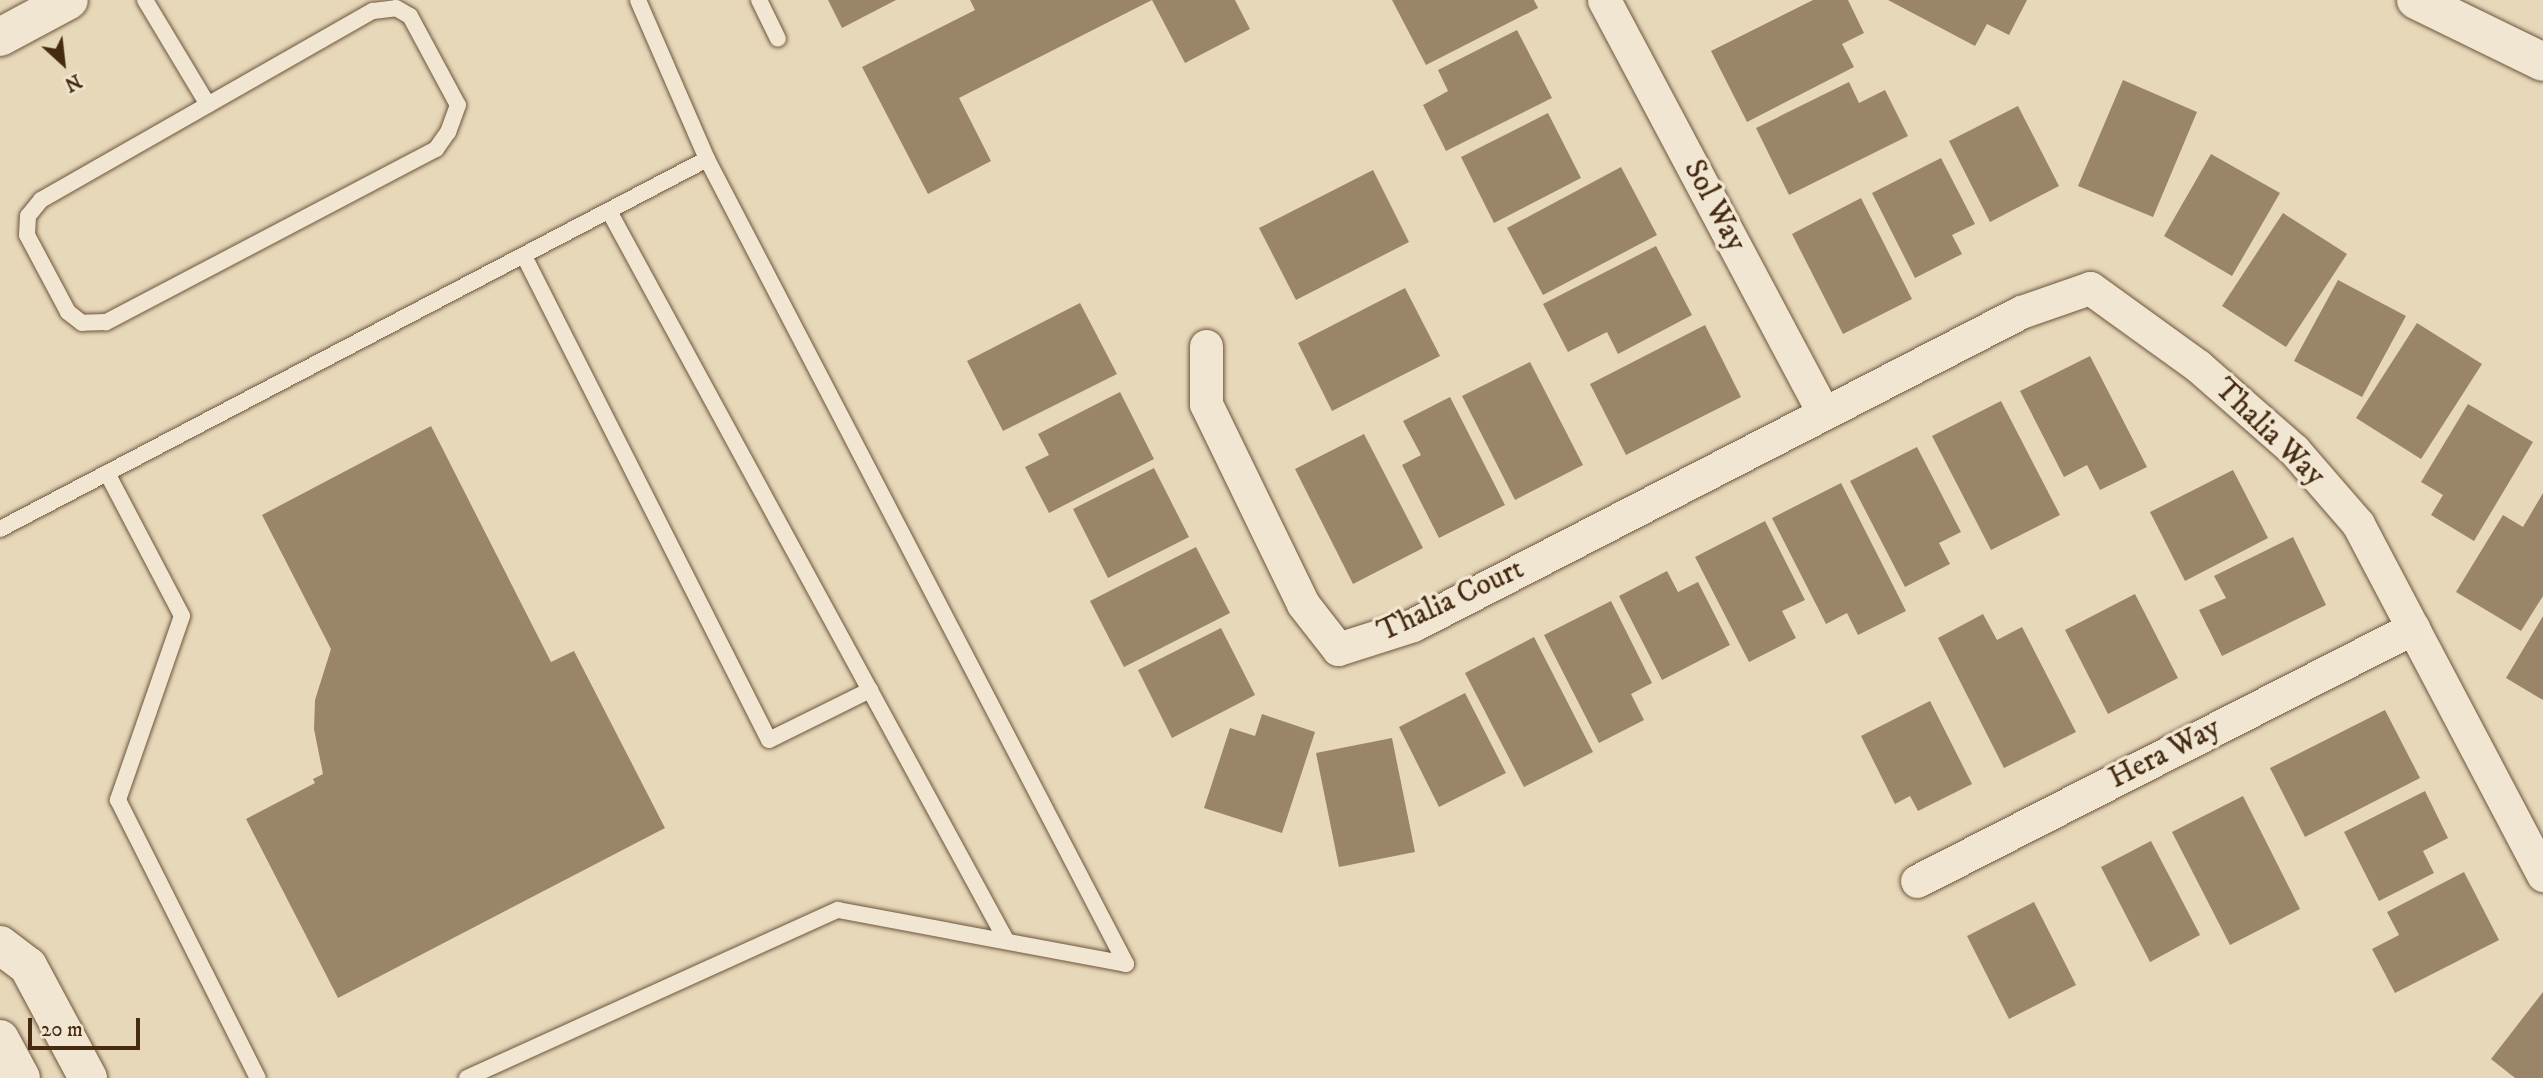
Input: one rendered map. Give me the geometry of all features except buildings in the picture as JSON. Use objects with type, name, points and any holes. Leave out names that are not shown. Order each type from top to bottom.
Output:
[{"type":"street","points":[[0,37],[69,0]]},
{"type":"street","name":"Sol Way","points":[[1605,0],[1824,413]]},
{"type":"street","points":[[2416,0],[2543,62]]},
{"type":"street","name":"Thalia Way","points":[[1824,413],[2021,312],[2090,288],[2198,366],[2294,450],[2358,524],[2543,875]]},
{"type":"street","name":"Thalia Court","points":[[1206,346],[1206,404],[1303,604],[1338,649],[1413,625],[1824,413]]},
{"type":"street","name":"Hera Way","points":[[1917,881],[2413,628]]},
{"type":"street","points":[[0,945],[27,966],[88,1078]]},
{"type":"street","points":[[0,1039],[21,1078]]},
{"type":"lane","points":[[145,0],[208,105]]},
{"type":"lane","points":[[467,1078],[838,910],[1126,964],[707,159],[638,0]]},
{"type":"lane","points":[[759,0],[778,39]]},
{"type":"lane","points":[[396,8],[410,16],[458,105],[448,132],[436,149],[106,321],[82,323],[68,312],[27,235],[28,216],[41,200],[208,105],[373,11],[396,8]]},
{"type":"lane","points":[[0,529],[707,159]]},
{"type":"lane","points":[[609,211],[1006,940]]},
{"type":"lane","points":[[524,256],[769,740],[870,690]]},
{"type":"lane","points":[[107,473],[182,616],[118,800],[258,1078]]}]
